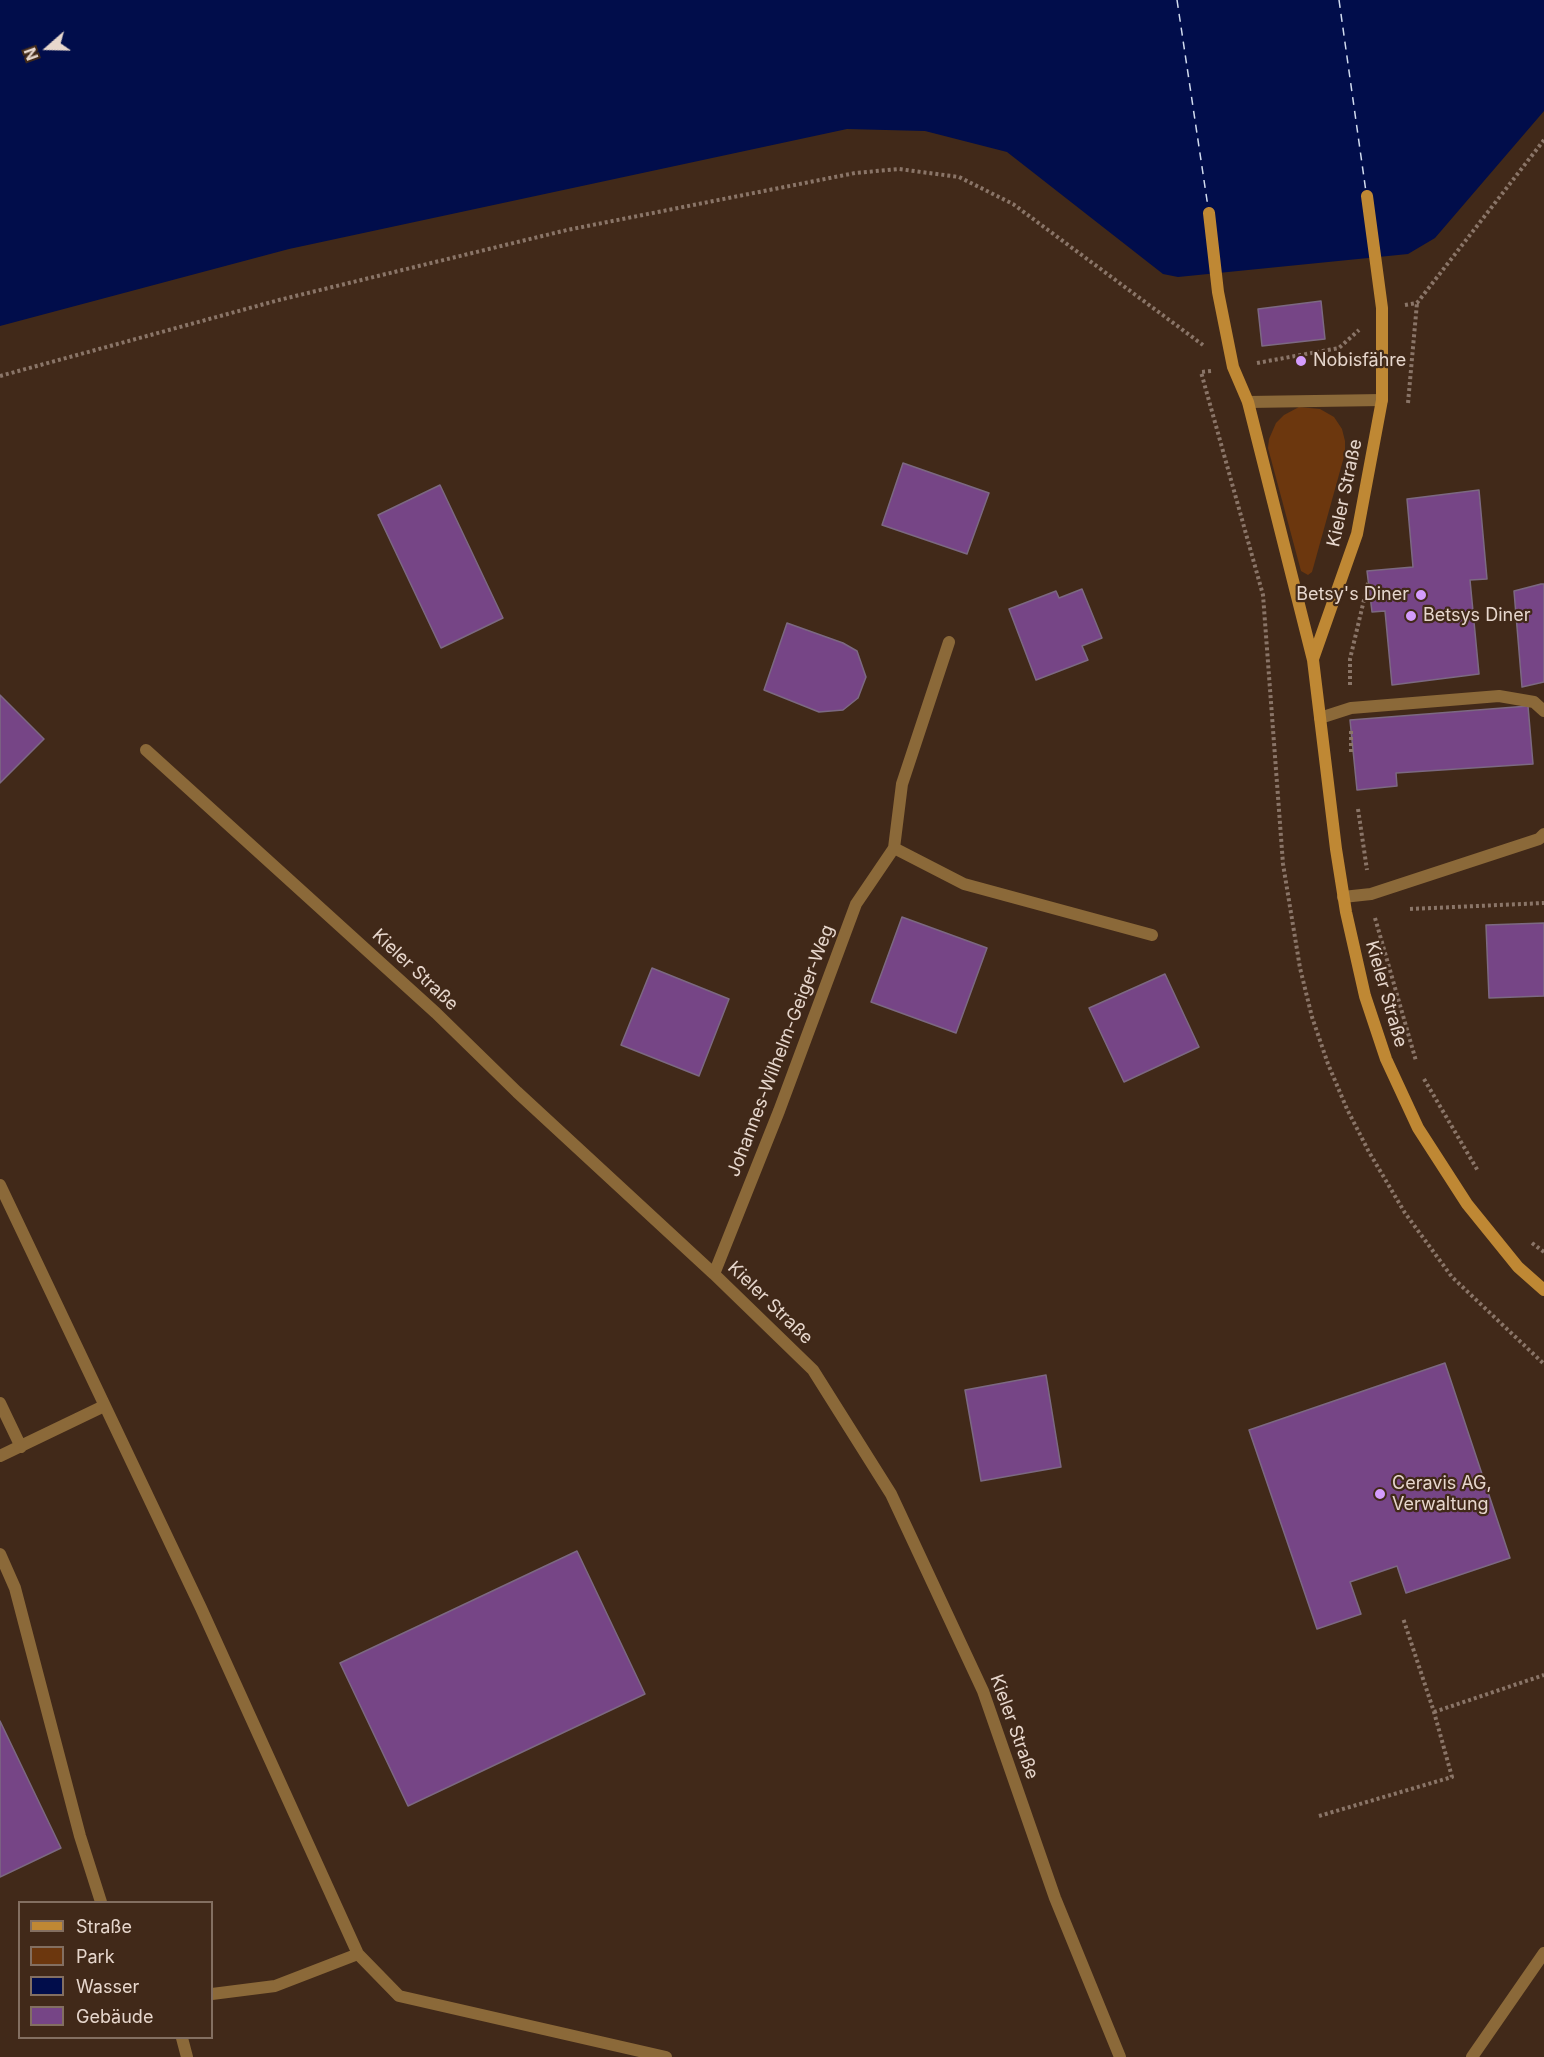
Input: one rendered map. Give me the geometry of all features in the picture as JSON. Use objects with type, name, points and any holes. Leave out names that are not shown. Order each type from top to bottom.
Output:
[{"type":"main road","name":"Kieler Straße","points":[[1313,660],[1357,534],[1382,400],[1382,308],[1367,196]]},
{"type":"main road","name":"Kieler Straße","points":[[1209,213],[1218,292],[1233,367],[1248,402],[1313,660],[1343,897],[1365,996],[1386,1059],[1418,1128],[1467,1204],[1518,1267],[1544,1290]]},
{"type":"street","points":[[1248,402],[1382,400]]},
{"type":"street","name":"Johannes-Wilhelm-Geiger-Weg","points":[[714,1274],[779,1111],[856,904],[894,848],[902,784],[949,642]]},
{"type":"street","points":[[1320,718],[1351,708],[1499,696],[1534,702],[1544,711]]},
{"type":"street","name":"Kieler Straße","points":[[146,750],[436,1013],[813,1370],[891,1494],[983,1691],[1055,1898],[1120,2057]]},
{"type":"street","points":[[1343,897],[1371,894],[1539,839],[1544,834]]},
{"type":"street","points":[[894,848],[964,884],[1152,935]]},
{"type":"street","points":[[0,1185],[201,1608],[358,1954],[399,1996],[666,2057]]},
{"type":"street","points":[[0,1403],[21,1447]]},
{"type":"street","points":[[0,1456],[104,1406]]},
{"type":"street","points":[[0,1554],[15,1588],[80,1836],[101,1901]]},
{"type":"street","points":[[1472,2057],[1544,1953]]},
{"type":"street","points":[[213,1994],[275,1986],[358,1954]]},
{"type":"street","points":[[182,2039],[187,2057]]},
{"type":"path","points":[[1407,407],[1417,303],[1544,140]]},
{"type":"path","points":[[0,375],[279,300],[567,230],[855,173],[899,169],[959,177],[1013,204],[1233,367],[1339,348],[1382,308],[1417,303]]},
{"type":"path","points":[[1351,761],[1350,659],[1370,573]]},
{"type":"path","points":[[1358,806],[1373,911],[1417,1066]]},
{"type":"path","points":[[1409,909],[1544,903]]},
{"type":"path","points":[[1423,1077],[1483,1180]]},
{"type":"path","points":[[1529,1240],[1544,1252]]},
{"type":"path","points":[[1319,1816],[1452,1777],[1434,1712],[1403,1618]]},
{"type":"path","points":[[1434,1712],[1544,1676]]},
{"type":"green space","points":[[1299,407],[1320,409],[1334,417],[1342,429],[1345,441],[1345,453],[1312,572],[1308,575],[1301,571],[1268,448],[1276,423],[1284,415]]},
{"type":"water","points":[[0,0],[1544,0],[1544,111],[1435,238],[1408,254],[1178,277],[1163,274],[1007,152],[925,131],[847,129],[289,249],[0,326]]},
{"type":"building","points":[[1321,301],[1325,339],[1262,346],[1258,309]]},
{"type":"building","points":[[903,463],[989,493],[967,554],[882,525]]},
{"type":"building","points":[[440,485],[503,618],[441,648],[378,515]]},
{"type":"building","name":"Betsy's Diner","points":[[1479,490],[1487,579],[1470,580],[1479,674],[1392,685],[1385,611],[1372,612],[1367,571],[1413,567],[1407,499]]},
{"type":"building","points":[[1544,584],[1544,682],[1522,687],[1514,591]]},
{"type":"building","points":[[1082,589],[1102,638],[1082,646],[1088,660],[1036,680],[1009,609],[1056,591],[1059,598]]},
{"type":"building","points":[[787,623],[843,643],[857,651],[866,677],[858,698],[843,710],[819,712],[764,690]]},
{"type":"building","points":[[0,695],[44,739],[0,783]]},
{"type":"building","points":[[1528,706],[1533,764],[1396,773],[1397,786],[1357,790],[1350,720]]},
{"type":"building","points":[[902,917],[987,948],[956,1033],[871,1002]]},
{"type":"building","points":[[1544,923],[1544,996],[1489,998],[1486,925]]},
{"type":"building","points":[[652,968],[729,999],[699,1076],[621,1045]]},
{"type":"building","points":[[1165,974],[1199,1047],[1124,1082],[1089,1008]]},
{"type":"building","name":"Ceravis AG, Verwaltung","points":[[1445,1363],[1510,1558],[1406,1593],[1397,1566],[1350,1582],[1361,1614],[1317,1629],[1249,1430]]},
{"type":"building","points":[[1046,1375],[1061,1467],[981,1481],[965,1390]]},
{"type":"building","points":[[577,1551],[645,1694],[408,1806],[340,1663]]},
{"type":"building","points":[[0,1721],[61,1848],[0,1877]]},
{"type":"ferry route","points":[[1177,0],[1208,207]]},
{"type":"ferry route","points":[[1339,0],[1366,192]]},
{"type":"place","name":"Nobisfähre","points":[[1301,361]]},
{"type":"place","name":"Betsy's Diner","points":[[1421,595]]},
{"type":"place","name":"Betsys Diner","points":[[1411,616]]},
{"type":"place","name":"Ceravis AG, Verwaltung","points":[[1380,1494]]}]
